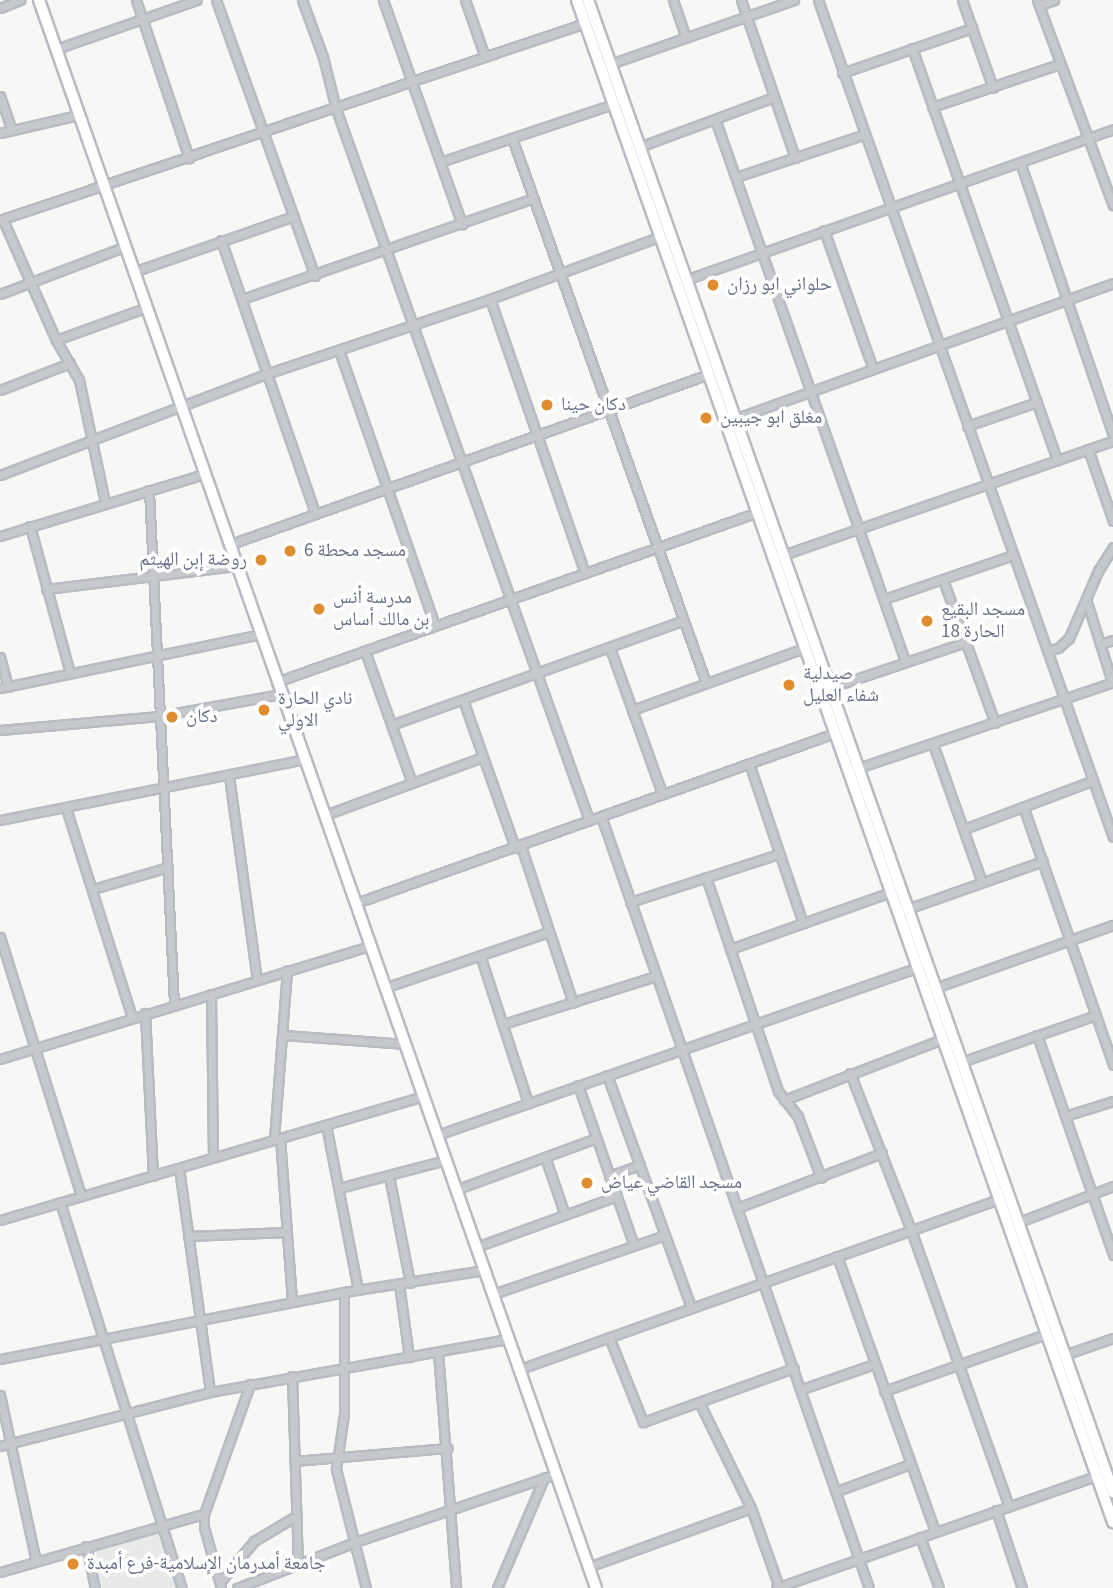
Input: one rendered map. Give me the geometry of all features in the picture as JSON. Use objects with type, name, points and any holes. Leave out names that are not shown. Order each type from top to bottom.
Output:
[{"type":"main road","points":[[39,0],[596,1588]]},
{"type":"main road","points":[[577,0],[709,374],[730,420],[778,557],[829,688],[891,892],[922,966]]},
{"type":"main road","points":[[588,0],[685,280],[758,512],[778,557],[804,648],[835,733],[853,770],[907,909],[942,1039],[999,1199],[1013,1224],[1064,1355],[1113,1522]]},
{"type":"main road","points":[[930,990],[961,1062],[1046,1334],[1101,1474],[1113,1492]]},
{"type":"street","points":[[0,8],[20,0]]},
{"type":"street","points":[[136,0],[189,158]]},
{"type":"street","points":[[56,49],[197,0]]},
{"type":"street","points":[[216,0],[315,276]]},
{"type":"street","points":[[302,0],[323,57],[337,109],[589,820]]},
{"type":"street","points":[[383,0],[462,223]]},
{"type":"street","points":[[465,0],[485,57]]},
{"type":"street","points":[[673,0],[686,37]]},
{"type":"street","points":[[741,0],[795,158]]},
{"type":"street","points":[[610,64],[794,0]]},
{"type":"street","points":[[818,0],[1062,699],[1113,837]]},
{"type":"street","points":[[962,0],[993,88]]},
{"type":"street","points":[[1054,0],[1038,3],[1113,205]]},
{"type":"street","points":[[105,502],[83,393],[1,220],[337,109],[585,23]]},
{"type":"street","points":[[842,73],[972,27]]},
{"type":"street","points":[[912,48],[1058,460]]},
{"type":"street","points":[[932,107],[1060,64]]},
{"type":"street","points":[[0,96],[12,130]]},
{"type":"street","points":[[639,147],[774,97]]},
{"type":"street","points":[[440,162],[613,104]]},
{"type":"street","points":[[0,133],[78,115]]},
{"type":"street","points":[[715,119],[905,662]]},
{"type":"street","points":[[685,280],[1113,129]]},
{"type":"street","points":[[736,177],[865,134]]},
{"type":"street","points":[[512,138],[706,683]]},
{"type":"street","points":[[1020,162],[1113,435]]},
{"type":"street","points":[[242,299],[315,276],[533,198]]},
{"type":"street","points":[[133,272],[294,216]]},
{"type":"street","points":[[824,230],[873,369]]},
{"type":"street","points":[[0,475],[266,374],[490,299],[661,236]]},
{"type":"street","points":[[221,240],[315,513]]},
{"type":"street","points":[[0,293],[124,247]]},
{"type":"street","points":[[730,420],[1113,283]]},
{"type":"street","points":[[490,299],[584,573]]},
{"type":"street","points":[[56,340],[145,308]]},
{"type":"street","points":[[339,350],[435,626]]},
{"type":"street","points":[[0,390],[70,363]]},
{"type":"street","points":[[228,545],[709,374]]},
{"type":"street","points":[[967,426],[1037,402]]},
{"type":"street","points":[[778,557],[987,482],[1113,441]]},
{"type":"street","points":[[1088,449],[1113,521]]},
{"type":"street","points":[[0,536],[204,474]]},
{"type":"street","points":[[149,490],[174,1004]]},
{"type":"street","points":[[276,682],[758,512]]},
{"type":"street","points":[[30,526],[70,673]]},
{"type":"street","points":[[1047,650],[1065,644],[1113,547]]},
{"type":"street","points":[[884,599],[1013,555]]},
{"type":"street","points":[[46,589],[236,566]]},
{"type":"street","points":[[943,580],[995,723]]},
{"type":"street","points":[[853,770],[1113,682],[1086,598]]},
{"type":"street","points":[[391,725],[682,621]]},
{"type":"street","points":[[0,657],[4,687],[260,634]]},
{"type":"street","points":[[1100,644],[1113,640]]},
{"type":"street","points":[[829,688],[966,642]]},
{"type":"street","points":[[610,648],[662,793]]},
{"type":"street","points":[[632,710],[804,648]]},
{"type":"street","points":[[365,651],[412,783]]},
{"type":"street","points":[[0,730],[159,716],[281,694]]},
{"type":"street","points":[[463,700],[573,1003]]},
{"type":"street","points":[[356,903],[835,733]]},
{"type":"street","points":[[933,744],[982,882]]},
{"type":"street","points":[[325,815],[483,757]]},
{"type":"street","points":[[0,820],[305,759]]},
{"type":"street","points":[[749,763],[803,923]]},
{"type":"street","points":[[229,776],[257,980]]},
{"type":"street","points":[[964,830],[1092,781]]},
{"type":"street","points":[[66,808],[132,1017]]},
{"type":"street","points":[[1024,809],[1113,1065]]},
{"type":"street","points":[[601,816],[869,1588]]},
{"type":"street","points":[[630,902],[779,854]]},
{"type":"street","points":[[907,909],[1043,861]]},
{"type":"street","points":[[93,889],[168,867]]},
{"type":"street","points":[[706,877],[778,1091],[798,1117],[821,1178]]},
{"type":"street","points":[[730,949],[891,892]]},
{"type":"street","points":[[930,990],[1113,925]]},
{"type":"street","points":[[387,988],[549,932]]},
{"type":"street","points":[[0,937],[81,1195]]},
{"type":"street","points":[[0,1059],[372,945]]},
{"type":"street","points":[[480,955],[528,1102]]},
{"type":"street","points":[[437,1135],[922,966]]},
{"type":"street","points":[[287,970],[278,1138],[292,1303]]},
{"type":"street","points":[[503,1024],[656,976]]},
{"type":"street","points":[[211,994],[213,1157]]},
{"type":"street","points":[[145,1013],[153,1176]]},
{"type":"street","points":[[961,1062],[1096,1015]]},
{"type":"street","points":[[284,1035],[406,1044]]},
{"type":"street","points":[[1037,1035],[1113,1255]]},
{"type":"street","points":[[784,1100],[942,1039]]},
{"type":"street","points":[[850,1073],[911,1230],[1009,1506]]},
{"type":"street","points":[[607,1075],[691,1307]]},
{"type":"street","points":[[578,1085],[634,1246]]},
{"type":"street","points":[[0,1220],[424,1096]]},
{"type":"street","points":[[1065,1116],[1113,1101]]},
{"type":"street","points":[[326,1125],[358,1290]]},
{"type":"street","points":[[455,1190],[596,1138]]},
{"type":"street","points":[[737,1208],[882,1153]]},
{"type":"street","points":[[545,1157],[565,1214]]},
{"type":"street","points":[[339,1188],[446,1160]]},
{"type":"street","points":[[609,1176],[640,1165]]},
{"type":"street","points":[[179,1168],[210,1392]]},
{"type":"street","points":[[389,1176],[410,1283]]},
{"type":"street","points":[[1013,1224],[1113,1186]]},
{"type":"street","points":[[476,1247],[617,1196]]},
{"type":"street","points":[[520,1369],[999,1199]]},
{"type":"street","points":[[60,1202],[106,1339],[182,1588]]},
{"type":"street","points":[[188,1236],[287,1232]]},
{"type":"street","points":[[493,1294],[665,1235]]},
{"type":"street","points":[[837,1256],[935,1531]]},
{"type":"street","points":[[0,1359],[344,1292],[484,1270]]},
{"type":"street","points":[[399,1284],[409,1357]]},
{"type":"street","points":[[344,1292],[343,1424],[337,1474],[366,1588]]},
{"type":"street","points":[[884,1391],[1046,1334]]},
{"type":"street","points":[[609,1337],[643,1422],[700,1404],[794,1368]]},
{"type":"street","points":[[1064,1355],[1113,1338]]},
{"type":"street","points":[[0,1446],[210,1392],[508,1339]]},
{"type":"street","points":[[438,1352],[457,1588]]},
{"type":"street","points":[[802,1389],[874,1364]]},
{"type":"street","points":[[292,1377],[298,1564]]},
{"type":"street","points":[[220,1585],[204,1527],[204,1514],[250,1384]]},
{"type":"street","points":[[0,1395],[36,1561]]},
{"type":"street","points":[[700,1404],[751,1508],[777,1587],[795,1585],[858,1557],[1101,1474]]},
{"type":"street","points":[[295,1461],[447,1448]]},
{"type":"street","points":[[837,1491],[910,1464]]},
{"type":"street","points":[[237,1588],[355,1542],[556,1474]]},
{"type":"street","points":[[497,1588],[544,1478]]},
{"type":"street","points":[[588,1567],[751,1508]]},
{"type":"street","points":[[996,1510],[1022,1588]]},
{"type":"street","points":[[0,1572],[204,1514]]},
{"type":"street","points":[[220,1585],[254,1541],[296,1516]]},
{"type":"street","points":[[920,1537],[939,1588]]},
{"type":"street","points":[[86,1546],[95,1588]]},
{"type":"shaded area","points":[[162,1532],[180,1588],[102,1588],[96,1550]]},
{"type":"place","name":"حلواني ابو رزان","points":[[713,285]]},
{"type":"place","name":"دكان حينا","points":[[547,405]]},
{"type":"place","name":"مغلق ابو جيبين","points":[[706,418]]},
{"type":"place","name":"مسجد محطة 6","points":[[290,551]]},
{"type":"place","name":"روضة إبن الهيثم","points":[[261,560]]},
{"type":"place","name":"مدرسة أنس بن مالك أساس","points":[[319,609]]},
{"type":"place","name":"مسجد البقيع الحارة 18","points":[[927,621]]},
{"type":"place","name":"صيدلية شفاء العليل","points":[[789,685]]},
{"type":"place","name":"نادي الحارة الاولي","points":[[264,710]]},
{"type":"place","name":"دكان","points":[[172,717]]},
{"type":"place","name":"مسجد القاضي عياض","points":[[587,1183]]},
{"type":"place","name":"جامعة أمدرمان الإسلامية-فرع أمبدة","points":[[73,1564]]}]
